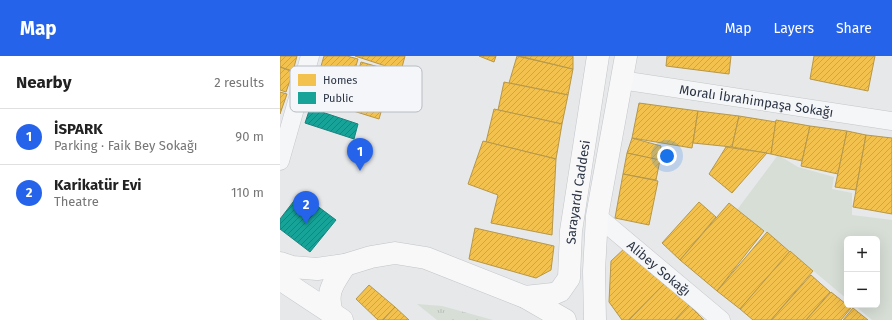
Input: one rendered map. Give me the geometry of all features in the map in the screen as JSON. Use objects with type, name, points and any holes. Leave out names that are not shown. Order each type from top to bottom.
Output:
[{"type":"main road","name":"Sarayardı Caddesi","points":[[525,297],[553,294],[560,291],[569,278],[571,231],[598,56]]},
{"type":"main road","name":"Sarayardı Caddesi","points":[[595,320],[594,271],[598,216],[626,56]]},
{"type":"main road","name":"Sarayardı Caddesi","points":[[280,263],[292,267],[317,269],[345,265],[371,257],[395,254],[426,258],[525,297],[565,320]]},
{"type":"main road","points":[[337,316],[328,301],[331,288],[345,265]]},
{"type":"main road","points":[[280,279],[337,316]]},
{"type":"street","points":[[307,66],[310,56]]},
{"type":"street","name":"Moralı İbrahimpaşa Sokağı","points":[[621,80],[892,121]]},
{"type":"street","points":[[280,161],[294,112]]},
{"type":"street","name":"Alibey Sokağı","points":[[598,216],[721,320]]},
{"type":"green space","points":[[778,155],[798,167],[834,177],[832,189],[852,193],[852,215],[892,220],[892,320],[872,320],[858,308],[880,308],[880,236],[844,236],[844,296],[790,251],[737,210]]},
{"type":"green space","points":[[417,304],[442,306],[493,320],[437,320]]},
{"type":"building: Homes","points":[[280,56],[297,56],[294,66],[290,66],[290,70],[280,67]]},
{"type":"building: Homes","points":[[324,56],[347,56],[358,59],[356,66],[321,66]]},
{"type":"building: Homes","points":[[355,56],[405,56],[402,66],[386,66]]},
{"type":"building: Homes","points":[[479,56],[496,56],[494,62]]},
{"type":"building: Homes","points":[[517,56],[573,69],[568,95],[509,83]]},
{"type":"building: Homes","points":[[519,56],[573,56],[573,69]]},
{"type":"building: Homes","points":[[667,56],[731,56],[729,74],[666,66]]},
{"type":"building: Homes","points":[[814,56],[875,56],[868,91],[810,79]]},
{"type":"building: Homes","points":[[361,62],[375,66],[360,66]]},
{"type":"building: Homes","points":[[280,67],[290,71],[290,81],[286,92],[280,90]]},
{"type":"building: Homes","points":[[504,82],[568,95],[562,124],[498,110]]},
{"type":"building: Homes","points":[[280,92],[287,94],[280,114]]},
{"type":"building: Homes","points":[[639,103],[698,111],[692,148],[632,138]]},
{"type":"building: Homes","points":[[494,109],[562,124],[556,159],[486,142]]},
{"type":"building: Homes","points":[[698,111],[739,116],[732,147],[693,143]]},
{"type":"building: Homes","points":[[357,112],[381,112],[379,119]]},
{"type":"building: Homes","points":[[739,116],[776,122],[771,154],[732,147]]},
{"type":"building: Homes","points":[[776,120],[810,126],[802,161],[771,154]]},
{"type":"building: Homes","points":[[810,126],[847,131],[838,174],[801,166]]},
{"type":"building: Homes","points":[[847,131],[866,135],[856,190],[835,187]]},
{"type":"building: Homes","points":[[866,135],[892,138],[892,214],[853,207]]},
{"type":"building: Homes","points":[[632,138],[661,146],[658,160],[627,153]]},
{"type":"building: Homes","points":[[483,141],[556,159],[552,235],[491,223],[498,195],[468,184]]},
{"type":"building: Homes","points":[[726,147],[767,153],[732,193],[709,174]]},
{"type":"building: Homes","points":[[627,153],[660,160],[656,180],[623,174]]},
{"type":"building: Homes","points":[[623,174],[658,181],[649,225],[615,218]]},
{"type":"building: Homes","points":[[699,202],[716,217],[680,260],[662,243]]},
{"type":"building: Homes","points":[[729,203],[764,231],[717,291],[680,260]]},
{"type":"building: Homes","points":[[475,228],[554,246],[551,270],[536,278],[469,259]]},
{"type":"building: Homes","points":[[767,232],[790,252],[740,309],[717,291]]},
{"type":"building: Homes","points":[[626,247],[665,283],[629,320],[622,320],[609,302],[611,261]]},
{"type":"building: Homes","points":[[790,251],[813,271],[771,320],[753,320],[740,309]]},
{"type":"building: Homes","points":[[811,275],[830,292],[806,320],[771,320]]},
{"type":"building: Homes","points":[[665,283],[689,305],[675,320],[629,320]]},
{"type":"building: Homes","points":[[369,285],[395,307],[383,320],[378,320],[356,299]]},
{"type":"building: Homes","points":[[831,292],[844,302],[844,308],[851,308],[841,320],[806,320]]},
{"type":"building: Homes","points":[[689,305],[704,320],[675,320]]},
{"type":"building: Homes","points":[[395,307],[409,320],[383,320]]},
{"type":"building: Homes","points":[[853,308],[868,320],[843,320]]},
{"type":"building: Public","points":[[309,112],[322,112],[358,124],[354,139],[305,123]]},
{"type":"building: Public","points":[[300,193],[336,220],[310,252],[280,229],[280,219]]},
{"type":"place","name":"İSPARK","points":[[360,171]]},
{"type":"place","name":"Karikatür Evi","points":[[306,224]]}]
